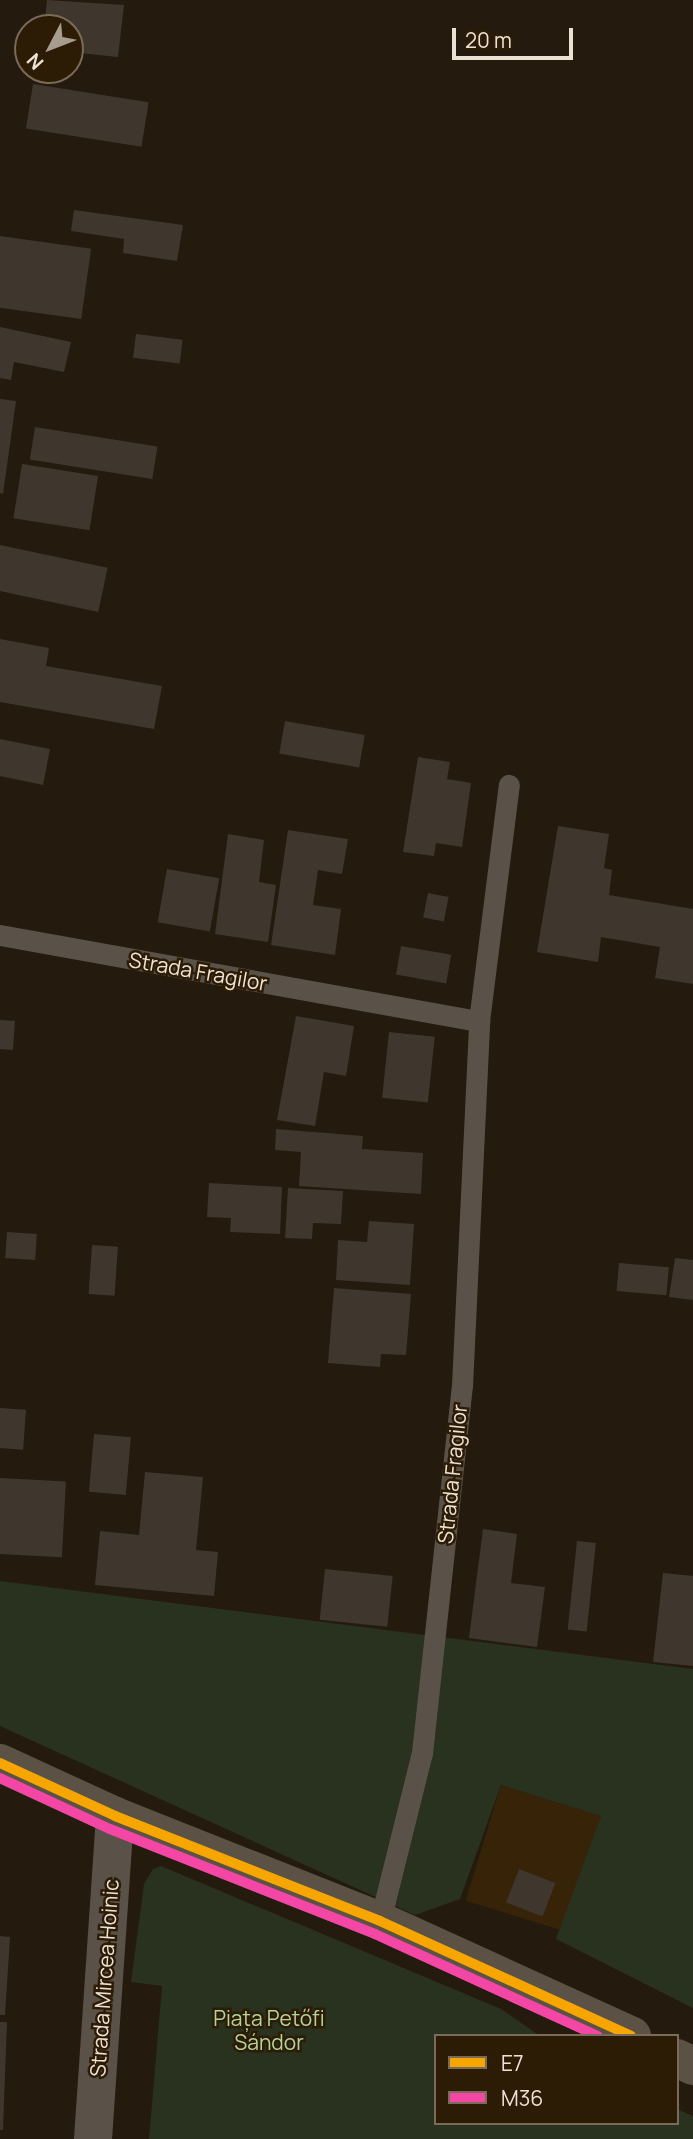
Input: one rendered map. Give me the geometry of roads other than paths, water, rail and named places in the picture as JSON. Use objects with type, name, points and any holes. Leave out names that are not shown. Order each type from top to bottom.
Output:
[{"type":"main road","points":[[0,1763],[115,1816],[380,1921],[628,2034]]},
{"type":"street","name":"Strada Mircea Hoinic","points":[[93,2139],[115,1816]]},
{"type":"lane","name":"Strada Fragilor","points":[[380,1921],[422,1754],[462,1387],[479,1021],[509,785]]},
{"type":"lane","name":"Strada Fragilor","points":[[0,935],[479,1021]]},
{"type":"park label","name":"Piața Petőfi Sándor","points":[[269,2030]]}]
